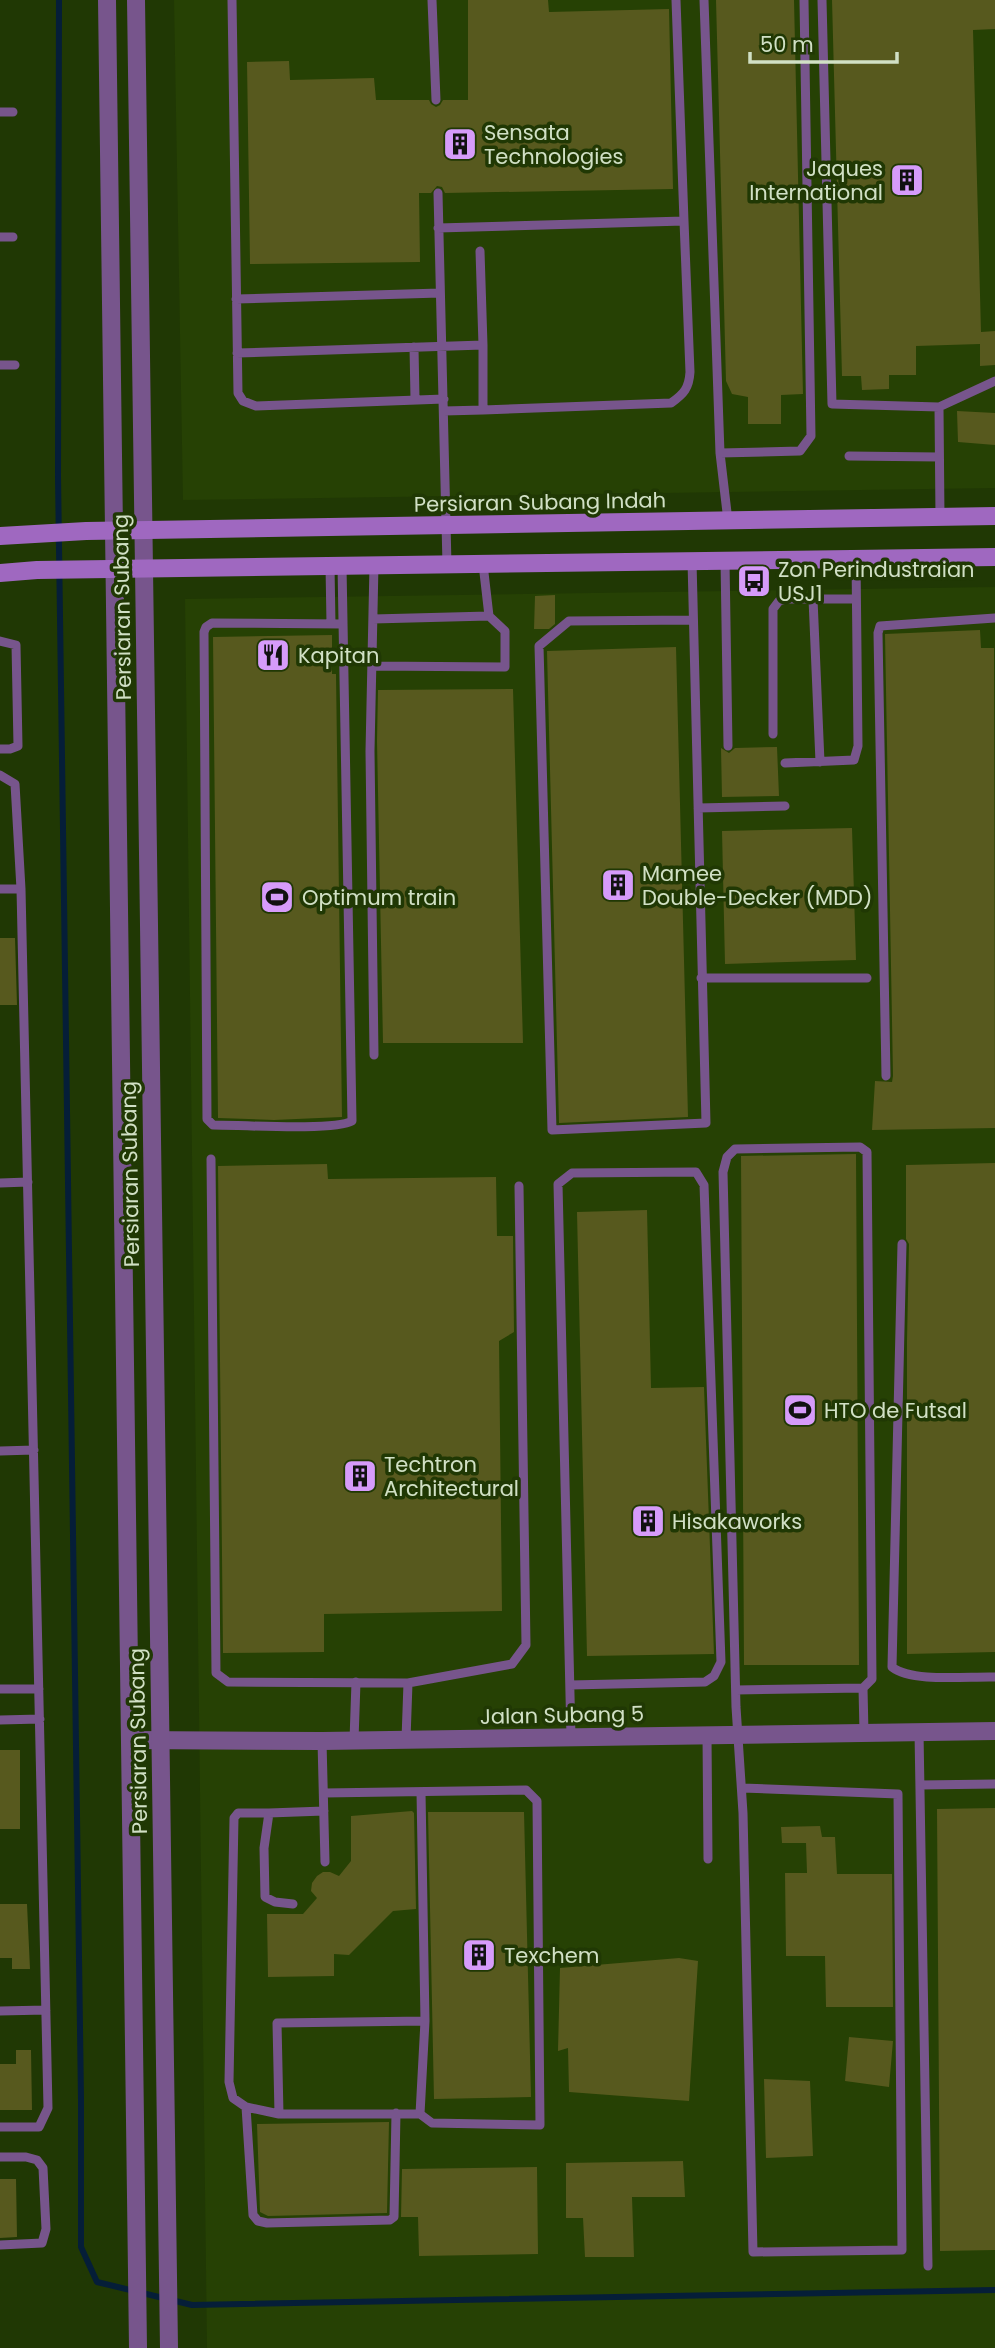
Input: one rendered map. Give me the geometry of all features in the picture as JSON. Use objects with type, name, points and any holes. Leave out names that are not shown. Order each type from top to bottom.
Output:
[{"type":"main road","name":"Persiaran Subang Indah","points":[[0,536],[34,532],[114,530],[995,516]]},
{"type":"main road","points":[[0,573],[88,569],[995,557]]},
{"type":"street","name":"Persiaran Subang","points":[[107,0],[138,2347]]},
{"type":"street","name":"Persiaran Subang","points":[[136,0],[169,2348]]},
{"type":"street","name":"Jalan Subang 5","points":[[130,1740],[322,1741],[995,1731]]},
{"type":"lane","points":[[232,0],[238,393],[243,401],[256,406],[444,399]]},
{"type":"lane","points":[[432,0],[436,100]]},
{"type":"lane","points":[[444,411],[671,403],[682,396],[689,385],[676,0]]},
{"type":"lane","points":[[704,0],[720,453],[728,521]]},
{"type":"lane","points":[[720,453],[800,451],[811,436],[804,0]]},
{"type":"lane","points":[[822,0],[832,404],[939,407],[995,381]]},
{"type":"lane","points":[[0,112],[13,112]]},
{"type":"lane","points":[[438,193],[447,565]]},
{"type":"lane","points":[[438,228],[480,229],[684,221]]},
{"type":"lane","points":[[0,237],[13,237]]},
{"type":"lane","points":[[480,251],[483,410]]},
{"type":"lane","points":[[236,299],[440,293]]},
{"type":"lane","points":[[237,353],[483,345]]},
{"type":"lane","points":[[414,347],[415,399]]},
{"type":"lane","points":[[0,365],[15,365]]},
{"type":"lane","points":[[939,407],[940,517]]},
{"type":"lane","points":[[849,456],[939,457]]},
{"type":"lane","points":[[785,762],[854,760],[858,746],[856,559]]},
{"type":"lane","points":[[692,561],[706,1123],[552,1130],[539,646],[569,621],[693,620]]},
{"type":"lane","points":[[725,561],[728,746]]},
{"type":"lane","points":[[484,564],[489,617]]},
{"type":"lane","points":[[374,565],[370,751],[374,1055]]},
{"type":"lane","points":[[336,566],[342,624],[352,1121],[346,1125],[321,1126],[213,1125],[207,1119],[204,632],[206,626],[212,623],[342,624]]},
{"type":"lane","points":[[331,624],[336,566]]},
{"type":"lane","points":[[773,734],[773,609],[779,601],[787,599],[856,599]]},
{"type":"lane","points":[[813,599],[820,762]]},
{"type":"lane","points":[[372,666],[505,667],[505,631],[489,617],[373,619]]},
{"type":"lane","points":[[886,1076],[878,633],[880,626],[995,618]]},
{"type":"lane","points":[[0,641],[16,645],[18,746],[0,749]]},
{"type":"lane","points":[[0,775],[15,784],[21,889],[48,2108],[39,2127],[0,2127]]},
{"type":"lane","points":[[698,808],[785,806]]},
{"type":"lane","points":[[0,889],[21,889]]},
{"type":"lane","points":[[701,978],[867,978]]},
{"type":"lane","points":[[736,1690],[863,1688],[872,1679],[867,1152],[860,1147],[735,1149],[727,1157],[723,1172],[736,1690],[742,1788],[753,2252],[902,2250],[898,1794],[742,1788]]},
{"type":"lane","points":[[211,1158],[216,1673],[228,1682],[408,1682],[512,1664],[526,1645],[519,1186]]},
{"type":"lane","points":[[570,1685],[705,1682],[714,1676],[721,1662],[704,1185],[696,1172],[572,1173],[558,1184],[571,1737]]},
{"type":"lane","points":[[0,1183],[28,1182]]},
{"type":"lane","points":[[902,1244],[892,1667],[899,1672],[922,1676],[995,1677]]},
{"type":"lane","points":[[0,1451],[34,1450]]},
{"type":"lane","points":[[354,1740],[356,1682]]},
{"type":"lane","points":[[406,1740],[408,1682]]},
{"type":"lane","points":[[863,1688],[864,1733]]},
{"type":"lane","points":[[0,1689],[39,1689]]},
{"type":"lane","points":[[0,1720],[40,1719]]},
{"type":"lane","points":[[919,1732],[928,2266]]},
{"type":"lane","points":[[707,1735],[708,1859]]},
{"type":"lane","points":[[322,1741],[325,1862]]},
{"type":"lane","points":[[920,1785],[995,1784]]},
{"type":"lane","points":[[324,1793],[526,1790],[537,1801],[540,2125],[432,2123],[420,2114],[279,2114],[246,2107],[233,2098],[229,2082],[234,1818],[238,1812],[324,1811]]},
{"type":"lane","points":[[420,2114],[425,2021],[421,1791]]},
{"type":"lane","points":[[269,1813],[264,1848],[265,1897],[275,1902],[293,1904]]},
{"type":"lane","points":[[0,2011],[46,2010]]},
{"type":"lane","points":[[279,2114],[277,2023],[425,2021]]},
{"type":"lane","points":[[246,2107],[253,2215],[258,2221],[267,2222],[390,2220],[394,2217],[396,2113]]},
{"type":"lane","points":[[0,2157],[26,2157],[37,2160],[43,2168],[46,2229],[42,2243],[0,2245]]},
{"type":"shaded area","points":[[174,0],[995,0],[995,488],[183,500]]},
{"type":"shaded area","points":[[995,587],[995,2348],[207,2348],[185,599]]},
{"type":"building","name":"Sensata Technologies","points":[[468,0],[548,0],[549,12],[669,9],[673,189],[445,193],[442,187],[437,186],[431,193],[419,193],[420,262],[250,264],[247,62],[289,61],[290,80],[374,78],[376,100],[429,100],[436,107],[443,100],[468,100]]},
{"type":"building","points":[[716,0],[794,0],[803,394],[781,395],[781,424],[748,424],[748,397],[732,394],[726,381]]},
{"type":"building","name":"Jaques International","points":[[832,0],[995,0],[995,29],[973,30],[981,332],[995,331],[995,365],[980,366],[980,344],[916,346],[916,375],[889,375],[889,389],[862,390],[861,376],[842,376]]},
{"type":"building","points":[[957,411],[995,413],[995,445],[958,442]]},
{"type":"building","points":[[555,595],[555,624],[549,629],[534,629],[535,596]]},
{"type":"building","points":[[980,630],[981,648],[994,648],[995,1128],[872,1130],[875,1081],[892,1082],[893,1076],[885,634]]},
{"type":"building","name":"Optimum train","points":[[332,635],[332,674],[336,674],[342,1117],[274,1120],[218,1118],[213,637]]},
{"type":"building","name":"Mamee Double-Decker (MDD)","points":[[676,647],[688,1117],[559,1123],[547,651]]},
{"type":"building","points":[[513,689],[523,1043],[383,1043],[378,690]]},
{"type":"building","points":[[777,747],[779,796],[722,797],[721,748],[729,753],[735,748]]},
{"type":"building","points":[[852,828],[856,960],[725,964],[722,831]]},
{"type":"building","points":[[0,938],[15,938],[17,1005],[0,1005]]},
{"type":"building","name":"HTO de Futsal","points":[[856,1154],[859,1665],[744,1665],[741,1156]]},
{"type":"building","points":[[995,1163],[995,1652],[907,1654],[909,1244],[906,1239],[906,1165]]},
{"type":"building","name":"Techtron Architectural","points":[[327,1164],[328,1179],[496,1177],[497,1236],[513,1236],[514,1332],[499,1341],[502,1611],[324,1614],[324,1652],[223,1653],[218,1166]]},
{"type":"building","name":"Hisakaworks","points":[[647,1210],[651,1388],[704,1387],[714,1654],[587,1656],[577,1212]]},
{"type":"building","points":[[0,1750],[20,1750],[20,1829],[0,1829]]},
{"type":"building","points":[[995,1808],[995,2250],[940,2251],[937,1809]]},
{"type":"building","points":[[412,1811],[416,1909],[393,1911],[349,1955],[334,1954],[334,1976],[268,1977],[267,1914],[303,1914],[317,1898],[311,1891],[317,1876],[330,1872],[339,1876],[351,1861],[351,1816]]},
{"type":"building","name":"Texchem","points":[[428,1812],[524,1812],[531,2097],[434,2099]]},
{"type":"building","points":[[820,1826],[822,1837],[835,1837],[837,1874],[892,1874],[893,2007],[826,2007],[825,1956],[786,1956],[785,1873],[807,1873],[806,1843],[782,1843],[781,1827]]},
{"type":"building","points":[[0,1904],[27,1904],[30,1969],[12,1969],[12,1958],[0,1958]]},
{"type":"building","points":[[679,1958],[698,1961],[689,2101],[569,2092],[568,2048],[558,2051],[560,1968]]},
{"type":"building","points":[[849,2037],[893,2041],[889,2087],[845,2081]]},
{"type":"building","points":[[16,2050],[31,2050],[32,2110],[0,2110],[0,2064],[16,2064]]},
{"type":"building","points":[[764,2079],[810,2081],[813,2156],[766,2158]]},
{"type":"building","points":[[389,2122],[387,2213],[268,2216],[260,2212],[257,2124]]},
{"type":"building","points":[[683,2161],[685,2197],[632,2197],[634,2257],[585,2257],[583,2218],[566,2218],[566,2163]]},
{"type":"building","points":[[537,2167],[538,2254],[419,2256],[418,2217],[401,2217],[402,2169]]},
{"type":"building","points":[[0,2179],[16,2179],[17,2237],[0,2238]]},
{"type":"waterway","points":[[59,0],[58,476],[81,2247],[97,2282],[192,2305],[995,2290]]},
{"type":"place","name":"Sensata Technologies","points":[[460,144]]},
{"type":"place","name":"Jaques International","points":[[907,180]]},
{"type":"place","name":"Zon Perindustraian USJ1","points":[[754,581]]},
{"type":"place","name":"Kapitan","points":[[273,655]]},
{"type":"place","name":"Mamee Double-Decker (MDD)","points":[[618,885]]},
{"type":"place","name":"Optimum train","points":[[277,897]]},
{"type":"place","name":"HTO de Futsal","points":[[800,1410]]},
{"type":"place","name":"Techtron Architectural","points":[[360,1476]]},
{"type":"place","name":"Hisakaworks","points":[[648,1521]]},
{"type":"place","name":"Texchem","points":[[479,1955]]}]
